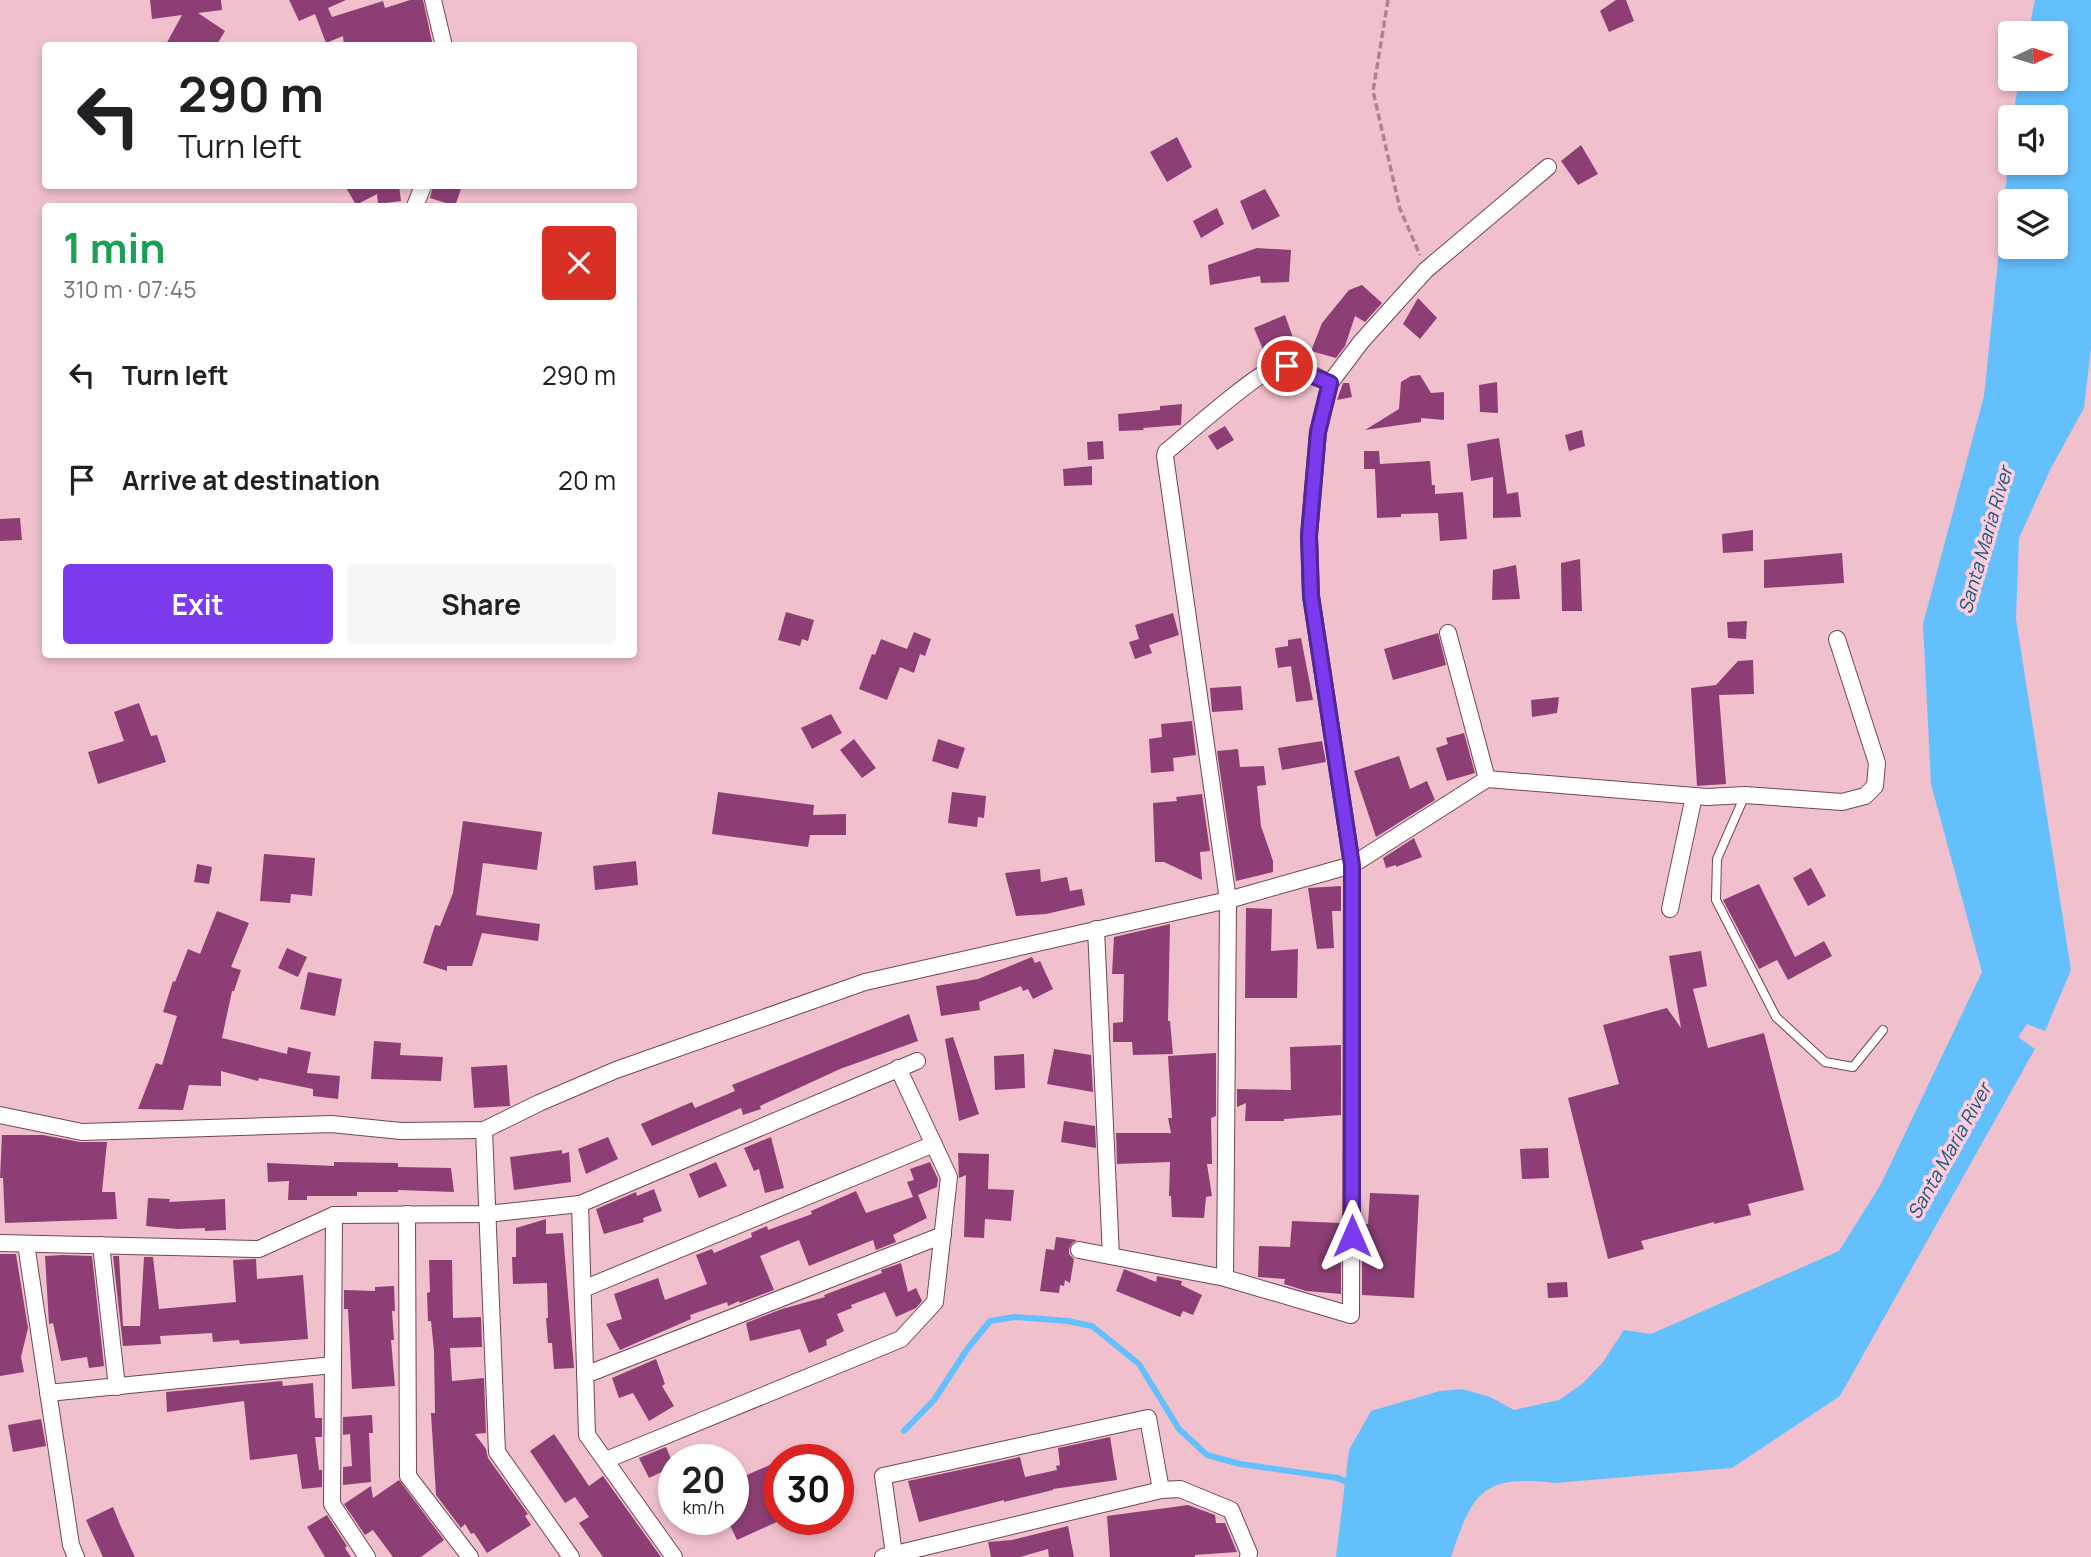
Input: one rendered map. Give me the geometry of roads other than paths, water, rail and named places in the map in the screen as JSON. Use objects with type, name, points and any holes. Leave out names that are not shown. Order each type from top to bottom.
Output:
[{"type":"street","points":[[433,0],[443,42]]},
{"type":"street","points":[[1079,1250],[1225,1278],[1351,1315],[1352,865],[1311,596],[1309,536],[1318,432],[1330,383],[1361,342],[1426,270],[1548,167]]},
{"type":"street","points":[[1225,1278],[1228,900],[1165,456],[1166,452],[1275,366],[1287,366],[1330,383]]},
{"type":"street","points":[[1448,634],[1487,779]]},
{"type":"street","points":[[0,1115],[82,1132],[331,1124],[401,1131],[484,1130],[616,1070],[865,982],[1228,900],[1352,865],[1487,779],[1693,796],[1745,795],[1842,802],[1865,796],[1875,786],[1877,763],[1837,639]]},
{"type":"street","points":[[1670,909],[1693,796]]},
{"type":"street","points":[[1096,929],[1111,1256]]},
{"type":"street","points":[[0,1243],[259,1249],[334,1214],[488,1214],[580,1204],[917,1061]]},
{"type":"street","points":[[606,1460],[901,1339],[935,1302],[949,1177],[898,1068]]},
{"type":"street","points":[[484,1130],[497,1452],[571,1557]]},
{"type":"street","points":[[583,1289],[934,1144]]},
{"type":"street","points":[[580,1204],[587,1435],[674,1557]]},
{"type":"street","points":[[334,1214],[332,1504],[367,1557]]},
{"type":"street","points":[[407,1214],[408,1476],[470,1557]]},
{"type":"street","points":[[585,1375],[943,1234]]},
{"type":"street","points":[[26,1244],[71,1545],[76,1557]]},
{"type":"street","points":[[101,1245],[117,1387]]},
{"type":"street","points":[[48,1393],[332,1366]]},
{"type":"street","points":[[1161,1490],[1148,1418],[883,1476],[889,1556],[1161,1490],[1180,1489],[1231,1510],[1249,1553],[1248,1557]]},
{"type":"lane","points":[[1745,795],[1717,859],[1716,900],[1776,1017],[1825,1062],[1853,1067],[1883,1030]]},
{"type":"water","name":"Santa Maria River","points":[[2035,0],[2091,0],[2091,348],[2084,408],[2051,468],[2019,538],[2016,619],[2071,970],[2045,1031],[2027,1024],[2018,1037],[2035,1049],[1840,1396],[1732,1468],[1555,1483],[1531,1481],[1496,1485],[1484,1492],[1466,1516],[1451,1557],[1336,1557],[1349,1450],[1371,1411],[1440,1391],[1462,1389],[1490,1397],[1514,1410],[1559,1400],[1582,1384],[1603,1362],[1624,1330],[1651,1334],[1839,1251],[1881,1184],[1982,972],[1931,784],[1923,624],[1984,396],[1998,259],[2068,259],[2068,189],[2005,189],[2007,175],[2068,175],[2068,105],[2015,105],[2017,91],[2068,91],[2068,21],[2031,21]]},
{"type":"waterway","points":[[904,1431],[934,1400],[968,1348],[990,1321],[1015,1317],[1068,1321],[1092,1326],[1139,1364],[1179,1429],[1207,1455],[1240,1464],[1338,1478],[1350,1484]]}]
